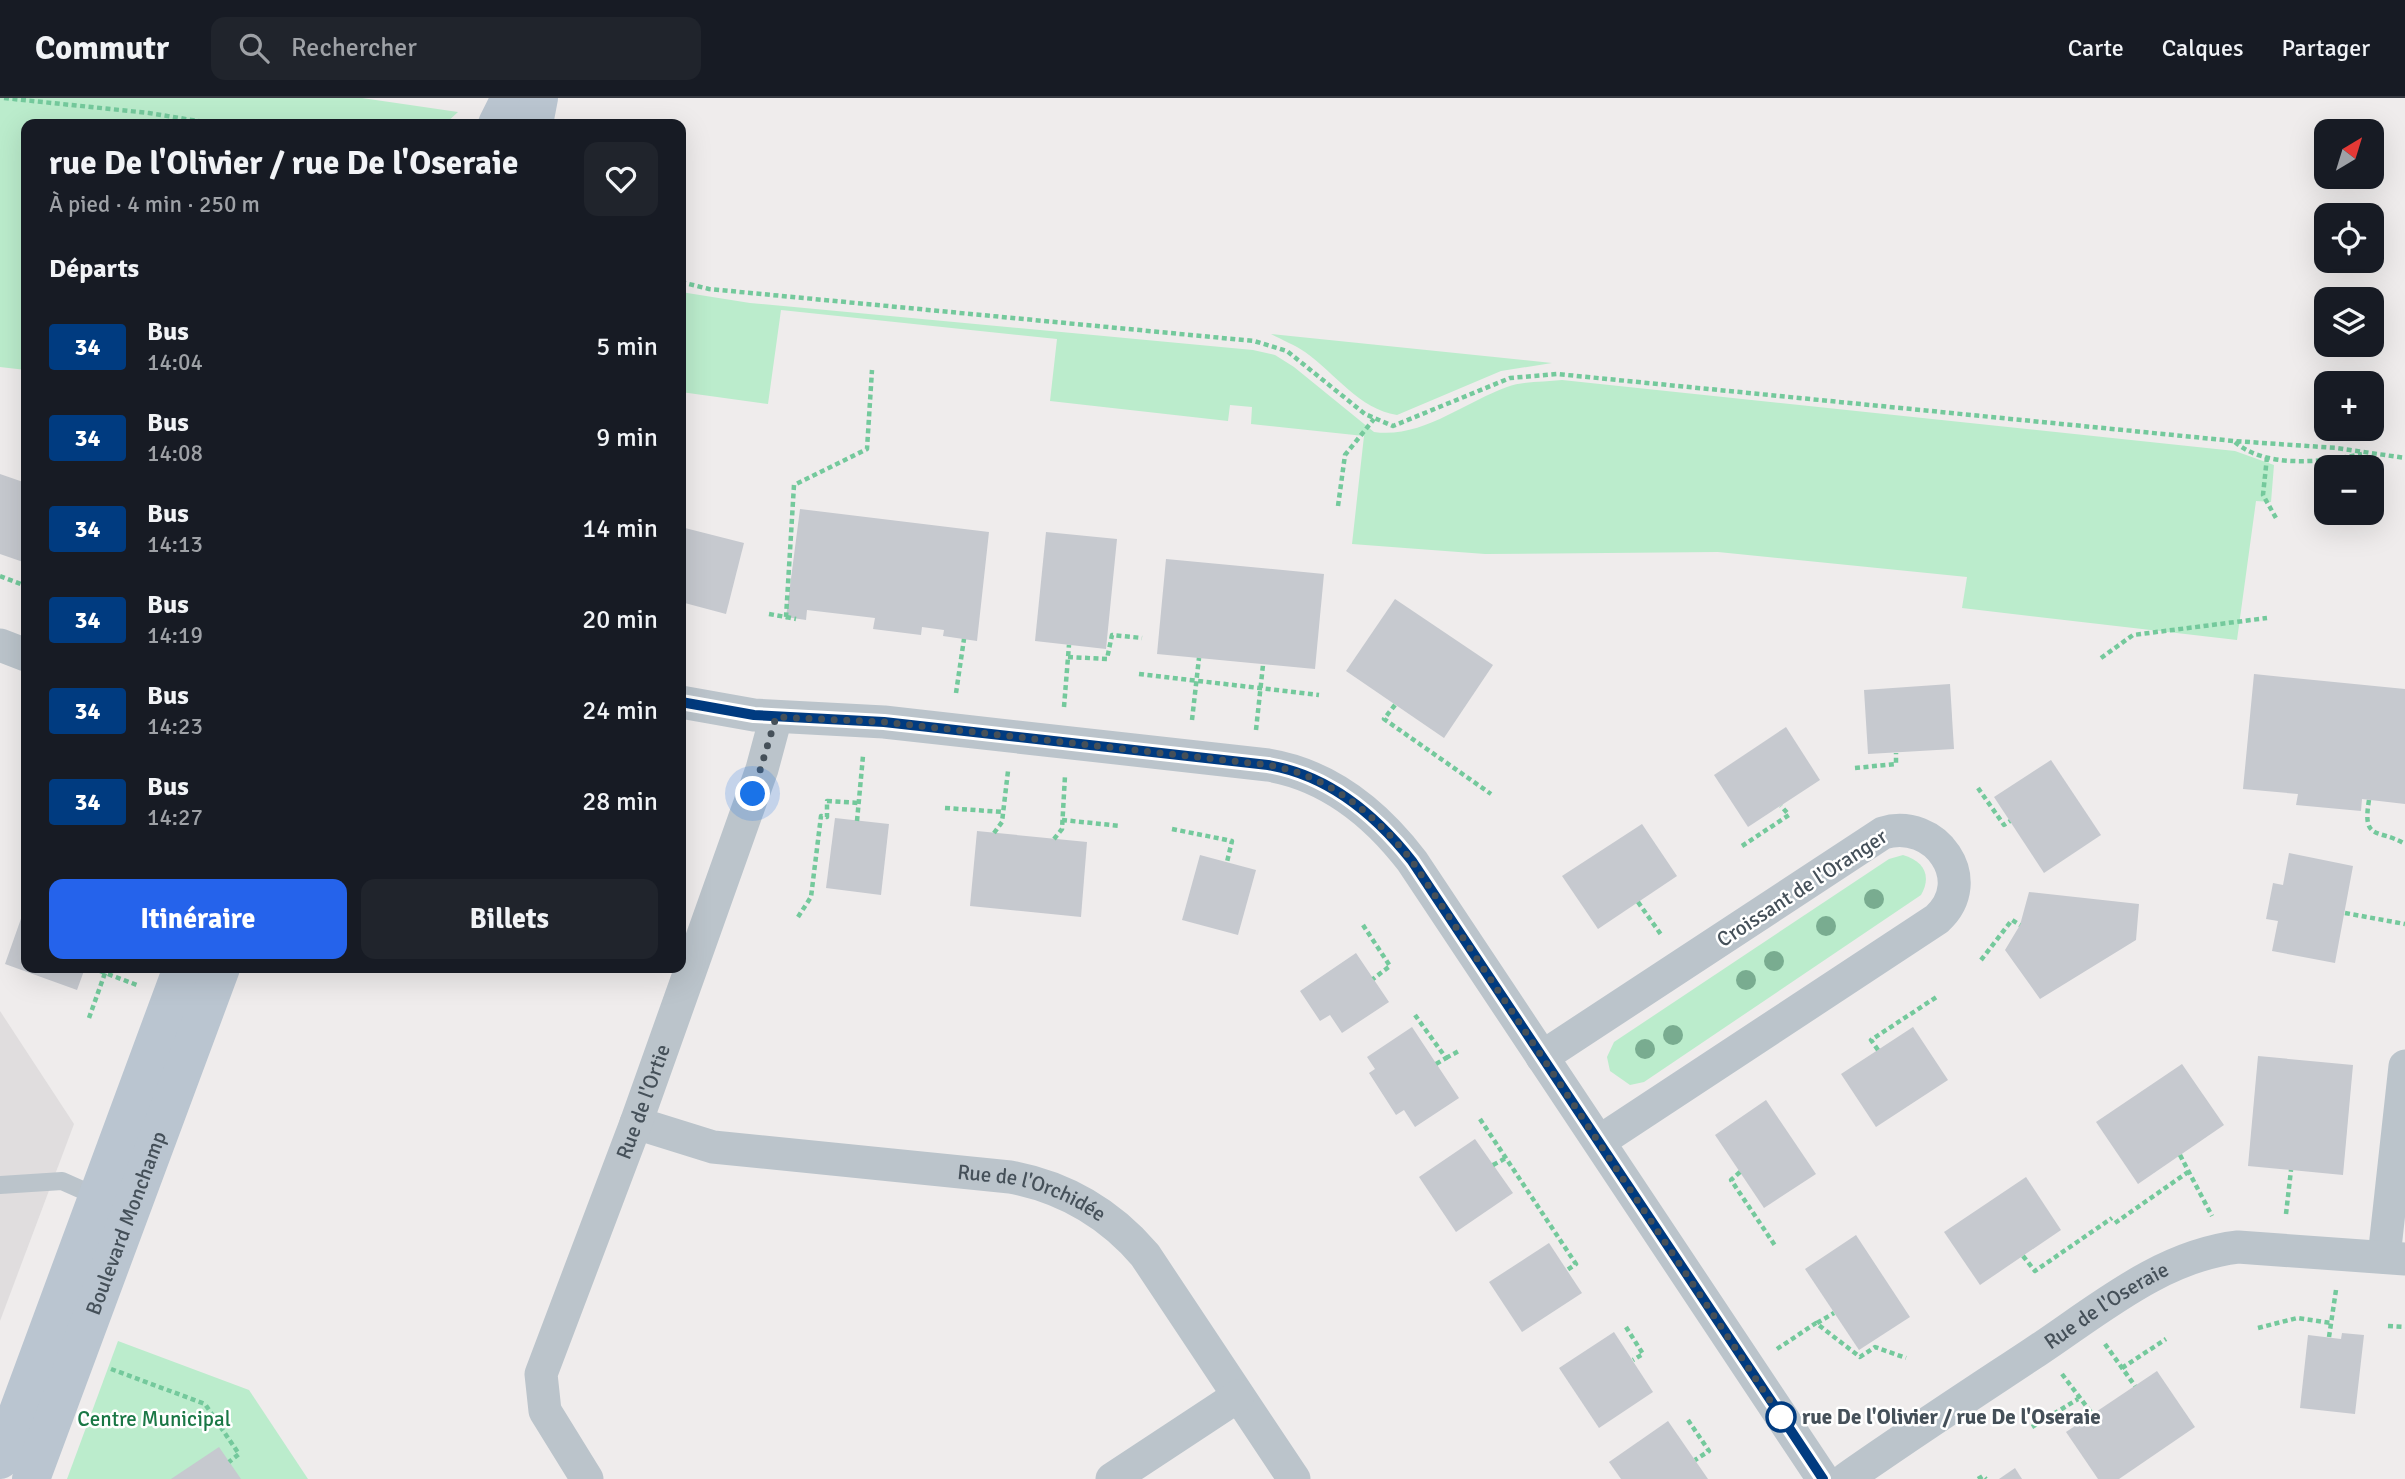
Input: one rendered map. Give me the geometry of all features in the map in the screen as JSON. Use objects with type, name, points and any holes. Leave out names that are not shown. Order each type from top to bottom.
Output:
[{"type":"street","points":[[500,119],[510,98]]},
{"type":"street","points":[[535,119],[539,98]]},
{"type":"street","points":[[0,645],[21,653]]},
{"type":"street","points":[[686,703],[723,712],[884,722],[1063,757],[1189,756],[1283,767],[1321,781],[1357,805],[1395,839],[1600,1141],[1823,1479]]},
{"type":"street","name":"Rue de l'Ortie","points":[[587,1479],[545,1411],[541,1374],[636,1123],[758,781],[776,717]]},
{"type":"street","name":"Croissant de l'Oranger","points":[[1542,1058],[1883,833],[1909,829],[1932,840],[1944,852],[1954,877],[1954,893],[1948,909],[1937,919],[1600,1141]]},
{"type":"street","name":"Boulevard Monchamp","points":[[0,1460],[180,973]]},
{"type":"street","name":"Boulevard Monchamp","points":[[31,1479],[219,973]]},
{"type":"street","points":[[2394,1258],[2405,1066]]},
{"type":"street","name":"Rue de l'Orchidée","points":[[636,1123],[713,1147],[1035,1181],[1083,1202],[1127,1234],[1145,1255],[1294,1479]]},
{"type":"street","name":"Rue de l'Oseraie","points":[[1846,1479],[2157,1272],[2193,1257],[2229,1248],[2283,1249],[2394,1258]]},
{"type":"street","points":[[1112,1479],[1238,1396]]},
{"type":"lane","points":[[0,1185],[62,1181],[98,1197]]},
{"type":"path","points":[[4,98],[175,119]]},
{"type":"path","points":[[686,283],[709,289],[1254,341],[1287,351],[1374,419],[1393,426],[1510,378],[1558,374],[2234,441],[2337,448],[2363,454],[2405,458]]},
{"type":"path","points":[[786,617],[794,485],[867,449],[872,370]]},
{"type":"path","points":[[1338,506],[1345,455],[1374,419]]},
{"type":"path","points":[[2234,441],[2253,453],[2289,461],[2363,454]]},
{"type":"path","points":[[2267,457],[2263,495],[2276,518]]},
{"type":"path","points":[[0,576],[21,584]]},
{"type":"path","points":[[769,614],[796,619]]},
{"type":"path","points":[[2101,658],[2133,635],[2267,618]]},
{"type":"path","points":[[1068,657],[1107,659],[1112,635],[1142,638]]},
{"type":"path","points":[[955,701],[964,639]]},
{"type":"path","points":[[1054,839],[1062,829],[1069,645]]},
{"type":"path","points":[[1189,756],[1199,658]]},
{"type":"path","points":[[1252,763],[1263,664]]},
{"type":"path","points":[[1139,674],[1318,695]]},
{"type":"path","points":[[1395,705],[1384,719],[1491,794]]},
{"type":"path","points":[[857,821],[863,752]]},
{"type":"path","points":[[1855,768],[1896,764],[1896,753]]},
{"type":"path","points":[[994,833],[1002,822],[1009,766]]},
{"type":"path","points":[[1978,788],[2004,825],[2010,821]]},
{"type":"path","points":[[2369,800],[2366,821],[2369,829],[2380,836],[2405,844]]},
{"type":"path","points":[[798,917],[811,897],[821,816],[827,817],[827,801],[859,803]]},
{"type":"path","points":[[1742,846],[1788,815],[1781,806]]},
{"type":"path","points":[[945,808],[1003,812]]},
{"type":"path","points":[[1062,820],[1121,826]]},
{"type":"path","points":[[1172,828],[1232,841],[1227,862]]},
{"type":"path","points":[[1638,902],[1669,944]]},
{"type":"path","points":[[2345,914],[2405,924]]},
{"type":"path","points":[[1981,960],[2012,920],[2020,925]]},
{"type":"path","points":[[1363,925],[1390,966],[1373,979]]},
{"type":"path","points":[[89,1018],[105,973],[135,985]]},
{"type":"path","points":[[1878,1050],[1871,1040],[1938,996]]},
{"type":"path","points":[[1415,1015],[1446,1058]]},
{"type":"path","points":[[1436,1064],[1459,1051]]},
{"type":"path","points":[[1480,1119],[1576,1264],[1567,1270]]},
{"type":"path","points":[[2180,1155],[2229,1248]]},
{"type":"path","points":[[1493,1165],[1506,1157]]},
{"type":"path","points":[[2283,1249],[2291,1170]]},
{"type":"path","points":[[1740,1172],[1731,1180],[1776,1247]]},
{"type":"path","points":[[2023,1256],[2035,1271],[2189,1172]]},
{"type":"path","points":[[2329,1337],[2342,1254]]},
{"type":"path","points":[[1749,1368],[1834,1313]]},
{"type":"path","points":[[2087,1318],[2135,1386]]},
{"type":"path","points":[[2258,1328],[2297,1318],[2331,1323]]},
{"type":"path","points":[[1816,1323],[1860,1357],[1875,1347],[1906,1358]]},
{"type":"path","points":[[2388,1326],[2405,1328]]},
{"type":"path","points":[[1626,1327],[1643,1354],[1633,1360]]},
{"type":"path","points":[[2122,1368],[2166,1339]]},
{"type":"path","points":[[2044,1346],[2078,1399],[2093,1415]]},
{"type":"path","points":[[104,1366],[205,1404],[239,1454],[229,1462]]},
{"type":"path","points":[[2032,1427],[2078,1399]]},
{"type":"path","points":[[1688,1420],[1709,1451],[1695,1460]]},
{"type":"path","points":[[1978,1479],[1983,1476],[1986,1479]]},
{"type":"shaded area","points":[[0,1011],[74,1124],[0,1321]]},
{"type":"green space","points":[[0,98],[362,98],[458,112],[450,119],[21,119],[21,369],[0,367]]},
{"type":"green space","points":[[686,293],[750,303],[1253,350],[1275,355],[1294,367],[1374,432],[1391,433],[1426,425],[1513,385],[1562,380],[2235,451],[2274,465],[2271,502],[2256,501],[2237,640],[1962,608],[1967,577],[1718,552],[1485,554],[1352,544],[1364,436],[1251,424],[1252,407],[1230,405],[1228,421],[1050,401],[1057,339],[781,310],[768,404],[686,393]]},
{"type":"green space","points":[[1271,334],[1552,363],[1501,371],[1397,415],[1371,406],[1348,390],[1305,352]]},
{"type":"green space","points":[[1903,855],[1916,861],[1924,870],[1926,882],[1921,895],[1644,1082],[1630,1085],[1610,1071],[1607,1057],[1614,1042],[1889,859]]},
{"type":"green space","name":"Centre Municipal","points":[[118,1341],[249,1390],[308,1479],[67,1479]]},
{"type":"building","points":[[0,474],[21,481],[21,561],[0,554]]},
{"type":"building","points":[[800,509],[989,532],[977,641],[943,636],[944,630],[922,627],[921,635],[873,629],[875,618],[807,610],[806,620],[786,617]]},
{"type":"building","points":[[686,528],[744,543],[726,614],[686,603]]},
{"type":"building","points":[[1046,532],[1117,539],[1106,649],[1035,641]]},
{"type":"building","points":[[1166,559],[1324,574],[1315,669],[1157,654]]},
{"type":"building","points":[[1395,599],[1493,665],[1444,738],[1346,671]]},
{"type":"building","points":[[2254,674],[2405,689],[2405,804],[2362,799],[2361,811],[2296,805],[2298,794],[2243,789]]},
{"type":"building","points":[[1950,684],[1954,749],[1868,754],[1864,690]]},
{"type":"building","points":[[1786,727],[1820,780],[1748,827],[1714,775]]},
{"type":"building","points":[[2051,760],[2101,835],[2044,873],[1994,797]]},
{"type":"building","points":[[835,818],[889,824],[881,895],[826,888]]},
{"type":"building","points":[[1642,824],[1677,876],[1598,929],[1562,876]]},
{"type":"building","points":[[977,831],[1087,842],[1081,917],[970,906]]},
{"type":"building","points":[[2289,853],[2353,866],[2335,963],[2272,951],[2278,921],[2266,919],[2273,883],[2283,885]]},
{"type":"building","points":[[1200,855],[1256,870],[1238,935],[1182,920]]},
{"type":"building","points":[[2029,892],[2139,904],[2136,940],[2040,999],[2005,950],[2020,925]]},
{"type":"building","points":[[21,919],[21,970],[5,964]]},
{"type":"building","points":[[1356,953],[1389,1002],[1342,1033],[1330,1015],[1320,1021],[1300,991]]},
{"type":"building","points":[[30,973],[83,973],[77,990]]},
{"type":"building","points":[[1412,1027],[1459,1098],[1415,1127],[1404,1110],[1396,1115],[1369,1073],[1375,1069],[1367,1057]]},
{"type":"building","points":[[1913,1027],[1948,1080],[1876,1127],[1841,1074]]},
{"type":"building","points":[[2258,1056],[2353,1065],[2343,1175],[2248,1166]]},
{"type":"building","points":[[2182,1064],[2224,1125],[2138,1184],[2096,1122]]},
{"type":"building","points":[[1766,1100],[1816,1174],[1764,1208],[1715,1135]]},
{"type":"building","points":[[1475,1139],[1513,1193],[1456,1232],[1419,1177]]},
{"type":"building","points":[[2026,1177],[2061,1230],[1980,1285],[1944,1232]]},
{"type":"building","points":[[1856,1235],[1910,1317],[1859,1350],[1805,1269]]},
{"type":"building","points":[[1549,1243],[1582,1293],[1522,1332],[1489,1282]]},
{"type":"building","points":[[1614,1332],[1653,1392],[1599,1428],[1559,1368]]},
{"type":"building","points":[[2342,1333],[2364,1335],[2355,1414],[2300,1408],[2308,1335],[2341,1339]]},
{"type":"building","points":[[2157,1371],[2195,1427],[2119,1479],[2098,1479],[2066,1432]]},
{"type":"building","points":[[1668,1421],[1708,1479],[1621,1479],[1609,1462]]},
{"type":"building","points":[[219,1447],[241,1479],[171,1479]]},
{"type":"building","points":[[2015,1468],[2022,1479],[1999,1479]]},
{"type":"bus line","name":"34","points":[[686,703],[723,712],[884,722],[1283,767],[1321,781],[1348,798],[1376,820],[1412,861],[1823,1479]]},
{"type":"place","name":"rue De l'Olivier / rue De l'Oseraie","points":[[1781,1417]]},
{"type":"route","points":[[753,794],[768,752],[776,717],[884,722],[1268,765],[1283,767],[1321,781],[1376,820],[1412,861],[1781,1417]]}]
